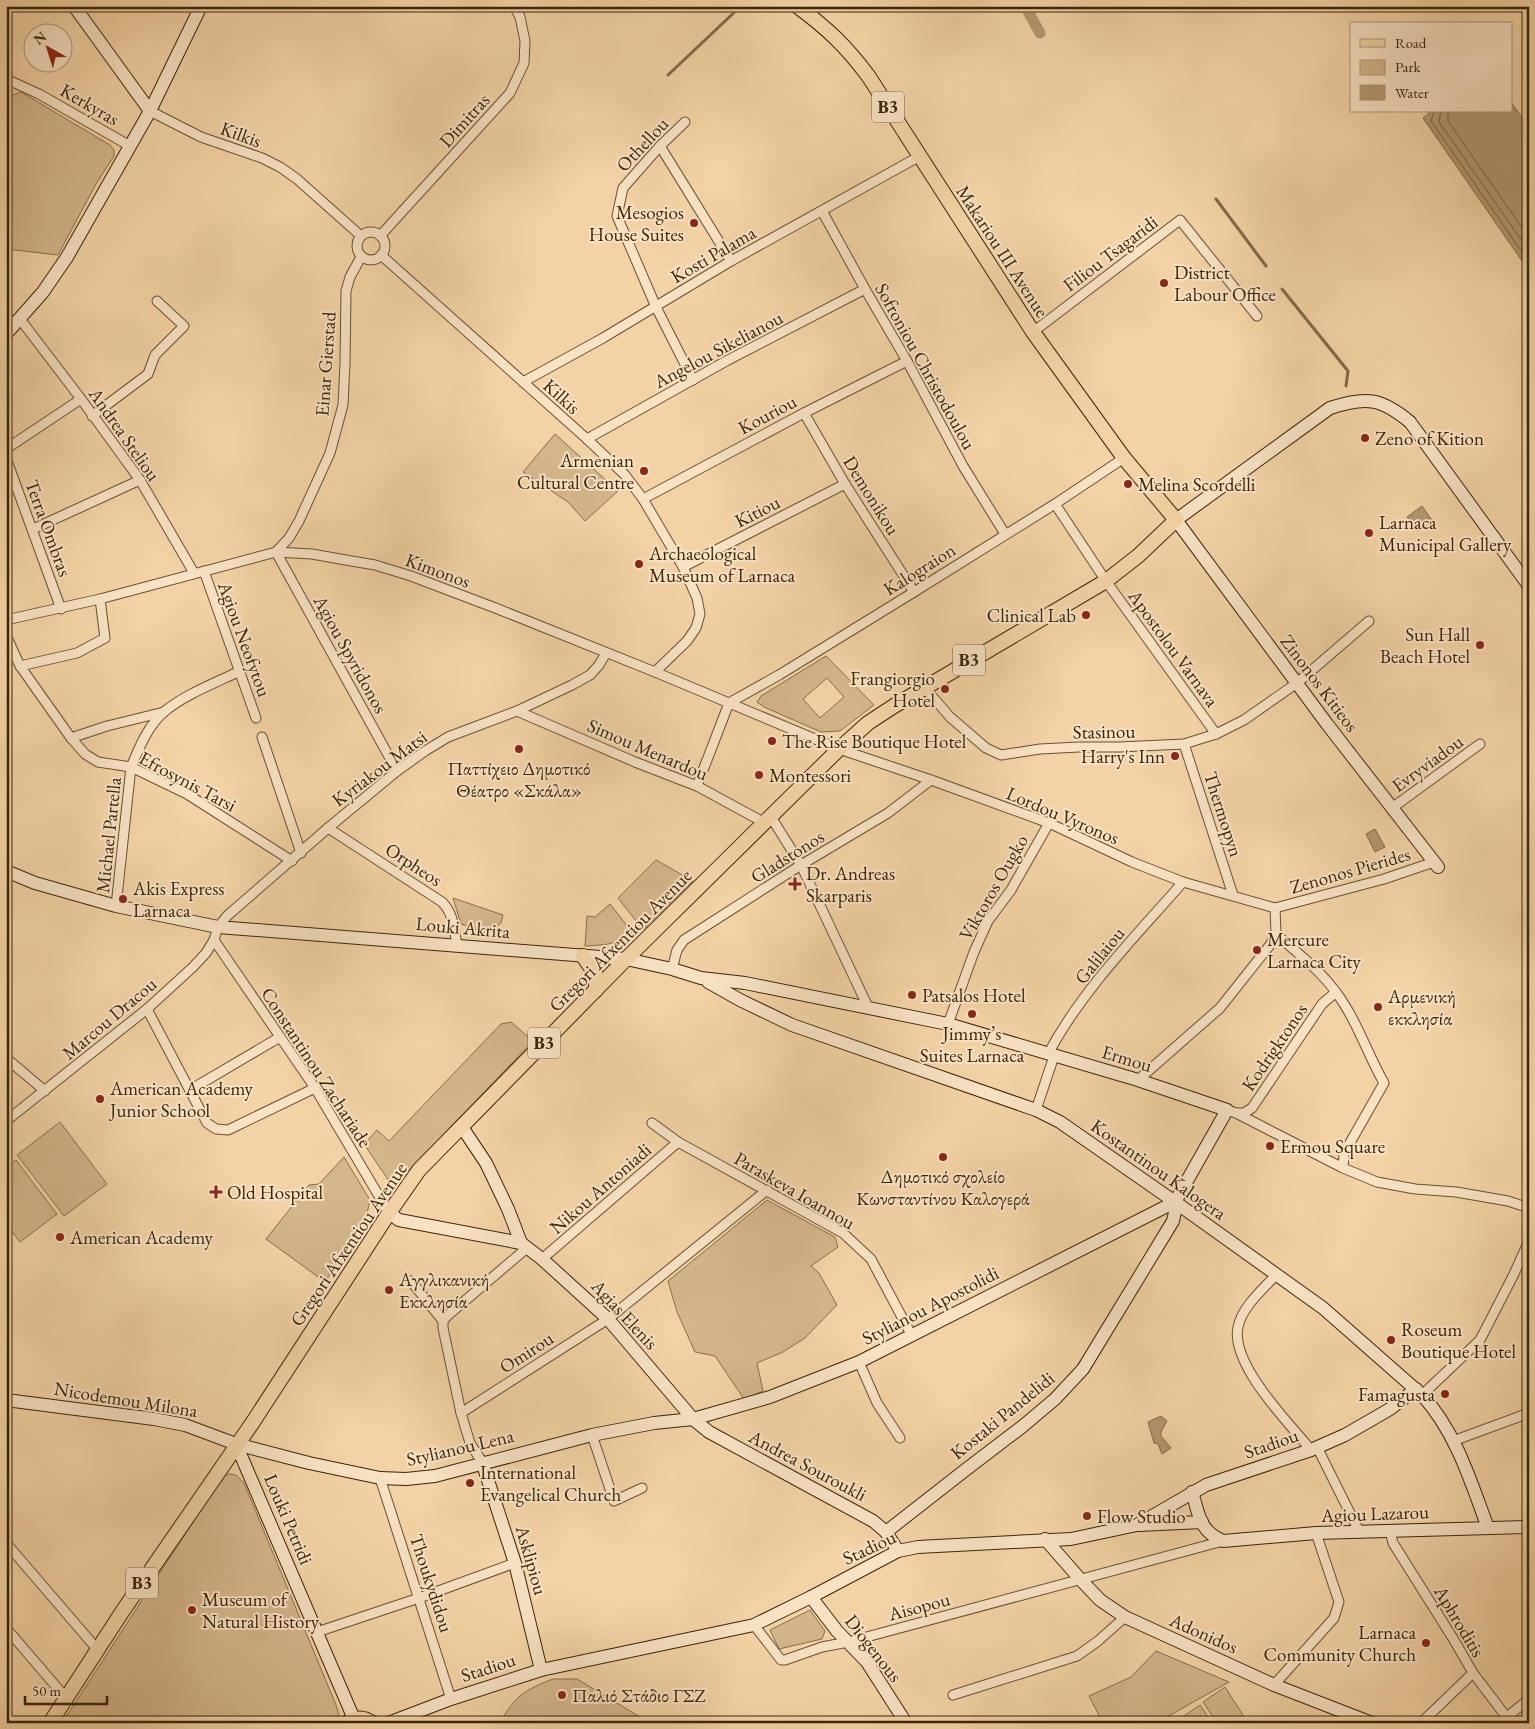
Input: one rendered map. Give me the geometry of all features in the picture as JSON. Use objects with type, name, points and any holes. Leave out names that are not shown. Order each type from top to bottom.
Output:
[{"type":"main road","name":"Makariou III Avenue","points":[[797,6],[831,32],[850,52],[869,77],[1033,332],[1124,458],[1176,520]]},
{"type":"main road","name":"Gregori Afxentiou Avenue","points":[[50,1723],[97,1649],[419,1170],[626,959],[839,749],[868,723],[924,687],[1106,580],[1138,556],[1176,520]]},
{"type":"main road","points":[[584,956],[596,975],[596,990]]},
{"type":"main road","points":[[351,1721],[364,1718],[372,1723]]},
{"type":"street","points":[[74,6],[150,111]]},
{"type":"street","points":[[6,334],[43,292],[67,257],[150,111],[201,6]]},
{"type":"street","name":"Dimitras","points":[[380,236],[510,94],[524,64],[525,41],[520,17],[514,6]]},
{"type":"street","name":"Kerkyras","points":[[6,79],[39,94],[130,146]]},
{"type":"street","name":"Kilkis","points":[[150,111],[201,137],[262,158],[280,167],[297,179],[361,236]]},
{"type":"street","name":"Othellou","points":[[685,122],[660,146],[622,188],[617,216],[656,307],[693,380]]},
{"type":"street","points":[[660,146],[730,261]]},
{"type":"street","name":"Kosti Palama","points":[[523,382],[656,307],[730,261],[920,156]]},
{"type":"street","name":"Sofroniou Christodoulou","points":[[822,211],[907,361],[963,466],[1005,534]]},
{"type":"street","name":"Filiou Tsagaridi","points":[[1033,332],[1180,220],[1257,316]]},
{"type":"street","points":[[373,232],[380,236],[385,248],[381,255],[374,260],[361,256],[357,248],[361,236],[373,232]]},
{"type":"street","name":"Kilkis","points":[[381,255],[625,475],[643,499],[683,567],[697,598],[700,614],[696,628],[687,641],[655,672]]},
{"type":"street","name":"Einar Gierstad","points":[[276,552],[289,538],[299,521],[330,453],[343,404],[346,291],[350,277],[361,256]]},
{"type":"street","name":"Angelou Sikelianou","points":[[587,440],[693,380],[865,289]]},
{"type":"street","points":[[92,416],[148,374],[155,355],[184,326],[158,301]]},
{"type":"street","name":"Andrea Steliou","points":[[20,320],[140,480],[194,574]]},
{"type":"street","name":"Kouriou","points":[[643,499],[804,413],[907,361]]},
{"type":"street","points":[[6,449],[81,399]]},
{"type":"street","points":[[1176,520],[1330,408],[1351,401],[1382,403],[1394,409],[1410,422],[1529,586]]},
{"type":"street","name":"Demonikou","points":[[804,413],[845,484],[914,592]]},
{"type":"street","name":"Terra Ombras","points":[[6,458],[61,609]]},
{"type":"street","name":"Kalograion","points":[[729,703],[779,675],[914,592],[1055,504],[1124,458]]},
{"type":"street","points":[[33,529],[140,480]]},
{"type":"street","name":"Kitiou","points":[[683,567],[845,484]]},
{"type":"street","name":"Apostolou Varnava","points":[[1055,504],[1106,580],[1216,734]]},
{"type":"street","name":"Zinonos Kitieos","points":[[1176,520],[1297,684],[1436,865]]},
{"type":"street","name":"Kimonos","points":[[6,620],[61,609],[276,552],[340,558],[402,573],[498,609],[839,749]]},
{"type":"street","name":"Agiou Spyridonos","points":[[276,552],[397,771]]},
{"type":"street","name":"Agiou Neofytou","points":[[204,571],[256,718]]},
{"type":"street","points":[[20,666],[78,654],[105,638],[100,599]]},
{"type":"street","name":"Stasinou","points":[[924,687],[950,717],[986,748],[1001,755],[1079,747],[1184,744],[1216,734],[1244,720],[1297,684],[1368,621]]},
{"type":"street","name":"Efrosynis Tarsi","points":[[6,635],[20,666],[71,738],[85,754],[98,762],[131,767],[187,794],[292,861]]},
{"type":"street","name":"Kyriakou Matsi","points":[[218,927],[227,916],[397,771],[448,737],[517,711],[590,675],[606,653]]},
{"type":"street","points":[[71,738],[107,726],[164,712],[205,687],[240,671]]},
{"type":"street","points":[[697,786],[729,703]]},
{"type":"street","name":"Simou Menardou","points":[[517,711],[635,762],[697,786],[768,820]]},
{"type":"street","name":"Michael Partella","points":[[116,906],[131,767],[139,747],[149,730],[164,712]]},
{"type":"street","points":[[262,737],[301,853]]},
{"type":"street","name":"Thermopyn","points":[[1184,744],[1233,895]]},
{"type":"street","name":"Evryviadou","points":[[1392,808],[1480,744]]},
{"type":"street","name":"Lordou Vyronos","points":[[839,749],[1049,823],[1132,862],[1183,882],[1275,908]]},
{"type":"street","name":"Gladstonos","points":[[672,969],[677,950],[684,940],[801,865],[888,813],[931,780]]},
{"type":"street","points":[[768,820],[801,865],[868,1007]]},
{"type":"street","name":"Viktoros Ougko","points":[[948,1024],[974,952],[988,921],[1011,890],[1049,823]]},
{"type":"street","name":"Orpheos","points":[[328,828],[442,902],[452,915],[457,945]]},
{"type":"street","name":"Zenonos Pierides","points":[[1275,908],[1436,865]]},
{"type":"street","name":"Louki Akrita","points":[[6,871],[35,883],[116,906],[218,927],[626,959],[672,969],[701,978]]},
{"type":"street","name":"Galilaiou","points":[[1036,1110],[1051,1055],[1059,1034],[1110,965],[1183,882]]},
{"type":"street","points":[[1138,1080],[1220,1008],[1270,946],[1276,934],[1275,908]]},
{"type":"street","name":"Marcou Dracou","points":[[6,1121],[147,1009],[193,967],[206,953],[214,940],[218,927]]},
{"type":"street","points":[[1276,934],[1325,979],[1336,992],[1384,1083],[1347,1148],[1344,1155],[1343,1168]]},
{"type":"street","name":"Constantinou Zachariade","points":[[214,940],[315,1088],[389,1213]]},
{"type":"street","name":"Ermou","points":[[701,978],[744,983],[948,1024],[1138,1080],[1231,1112],[1343,1168],[1377,1182],[1399,1187],[1456,1192],[1508,1201],[1529,1208]]},
{"type":"street","name":"Kostantinou Kalogera","points":[[701,978],[740,1000],[792,1025],[1036,1110],[1060,1122],[1175,1202],[1323,1308],[1430,1403],[1465,1465],[1488,1528]]},
{"type":"street","points":[[740,1000],[744,983]]},
{"type":"street","name":"Kodrigktonos","points":[[1231,1112],[1244,1113],[1252,1108],[1322,1004],[1336,992]]},
{"type":"street","points":[[147,1009],[207,1122],[216,1129],[228,1130],[315,1088]]},
{"type":"street","points":[[190,1090],[280,1037]]},
{"type":"street","points":[[6,1058],[45,1091]]},
{"type":"street","name":"Kostaki Pandelidi","points":[[886,1532],[1023,1426],[1055,1399],[1083,1369],[1173,1221],[1175,1202],[1231,1112]]},
{"type":"street","name":"Paraskeva Ioannou","points":[[652,1123],[678,1142],[843,1233],[871,1260],[912,1336]]},
{"type":"street","points":[[443,1321],[524,1246],[486,1163],[462,1127]]},
{"type":"street","name":"Nikou Antoniadi","points":[[542,1259],[678,1142]]},
{"type":"street","name":"Omirou","points":[[461,1413],[608,1319],[768,1190]]},
{"type":"street","name":"Stylianou Apostolidi","points":[[693,1419],[770,1397],[859,1362],[1175,1202]]},
{"type":"street","name":"Agias Elenis","points":[[389,1213],[399,1220],[524,1246],[542,1259],[608,1319],[693,1419]]},
{"type":"street","name":"Stadiou","points":[[388,1723],[451,1699],[541,1670],[754,1625],[898,1551],[918,1547],[1071,1539],[1137,1525],[1206,1485],[1314,1448],[1372,1421],[1419,1392],[1480,1340],[1529,1241]]},
{"type":"street","points":[[1276,1276],[1246,1309],[1238,1328],[1238,1346],[1245,1365],[1259,1387],[1314,1448],[1360,1533]]},
{"type":"street","points":[[411,1281],[443,1321],[461,1413],[470,1443],[482,1462]]},
{"type":"street","points":[[859,1362],[877,1403],[900,1438]]},
{"type":"street","name":"Nicodemou Milona","points":[[6,1400],[185,1424],[236,1444]]},
{"type":"street","points":[[1453,1441],[1529,1413]]},
{"type":"street","name":"Andrea Souroukli","points":[[693,1419],[709,1432],[873,1521],[886,1532],[898,1551]]},
{"type":"street","name":"Stylianou Lena","points":[[236,1444],[309,1463],[380,1478],[406,1479],[435,1476],[482,1462],[592,1435],[654,1423],[693,1419]]},
{"type":"street","points":[[592,1435],[614,1501],[642,1488]]},
{"type":"street","name":"Louki Petridi","points":[[236,1444],[317,1632],[351,1721]]},
{"type":"street","name":"Asklipiou","points":[[482,1462],[515,1563],[541,1670]]},
{"type":"street","name":"Thoukydidou","points":[[380,1478],[451,1699]]},
{"type":"street","points":[[1192,1492],[1207,1532],[1223,1541]]},
{"type":"street","points":[[1137,1525],[1202,1522]]},
{"type":"street","name":"Agiou Lazarou","points":[[1080,1579],[1223,1541],[1316,1533],[1529,1527]]},
{"type":"street","name":"Aphroditis","points":[[1390,1531],[1393,1543],[1473,1673],[1509,1720]]},
{"type":"street","points":[[1274,1685],[1334,1618],[1339,1602],[1316,1533]]},
{"type":"street","name":"Adonidos","points":[[1045,1539],[1100,1600],[1125,1617],[1274,1685],[1372,1723]]},
{"type":"street","points":[[6,1543],[97,1649]]},
{"type":"street","points":[[317,1632],[420,1598],[515,1563]]},
{"type":"street","name":"Aisopou","points":[[754,1625],[781,1660],[822,1647],[848,1642],[1080,1579]]},
{"type":"street","name":"Diogenous","points":[[811,1597],[837,1631],[867,1662],[906,1723]]},
{"type":"street","points":[[953,1695],[1077,1656],[1098,1641],[1125,1617]]},
{"type":"street","points":[[6,1628],[66,1698]]},
{"type":"street","points":[[1421,1723],[1473,1673]]},
{"type":"street","points":[[1509,1720],[1529,1699]]},
{"type":"green space","points":[[21,92],[110,145],[114,150],[114,156],[96,184],[58,255],[6,249],[6,108],[13,95]]},
{"type":"green space","points":[[555,434],[618,491],[585,521],[568,502],[523,472]]},
{"type":"green space","points":[[826,656],[874,705],[840,731],[821,732],[764,707],[757,702],[761,696]],"holes":[[[827,678],[844,697],[820,718],[803,699]]]},
{"type":"green space","points":[[656,860],[693,881],[643,930],[618,898]]},
{"type":"green space","points":[[453,898],[503,915],[501,923],[487,934],[461,924]]},
{"type":"green space","points":[[610,904],[632,932],[621,940],[610,944],[585,946],[587,916],[595,917]]},
{"type":"green space","points":[[511,1022],[533,1041],[393,1187],[364,1144],[377,1130],[389,1141],[501,1024]]},
{"type":"green space","points":[[60,1122],[107,1184],[64,1216],[17,1155]]},
{"type":"green space","points":[[344,1157],[370,1200],[366,1218],[325,1282],[266,1239],[309,1185],[319,1184]]},
{"type":"green space","points":[[16,1160],[57,1214],[20,1242],[6,1224],[6,1167]]},
{"type":"green space","points":[[767,1200],[835,1237],[838,1247],[811,1266],[819,1273],[837,1305],[805,1338],[783,1352],[757,1363],[763,1391],[744,1399],[715,1356],[695,1352],[677,1312],[668,1281]]},
{"type":"green space","points":[[228,1474],[236,1475],[244,1483],[336,1705],[339,1715],[336,1723],[62,1723],[221,1479]]},
{"type":"green space","points":[[810,1610],[825,1631],[822,1639],[779,1649],[770,1630]]},
{"type":"green space","points":[[1156,1651],[1229,1682],[1156,1723],[1103,1723],[1089,1696],[1131,1677]]},
{"type":"green space","name":"Παλιό Στάδιο ΓΣΖ","points":[[553,1679],[577,1679],[650,1723],[500,1723],[521,1695]]},
{"type":"green space","points":[[1225,1687],[1248,1723],[1217,1723],[1203,1702]]},
{"type":"green space","points":[[1200,1705],[1212,1723],[1180,1723],[1178,1720]]},
{"type":"water","points":[[1512,103],[1529,128],[1529,271],[1423,118],[1431,112],[1512,112]]},
{"type":"water","points":[[1422,506],[1432,520],[1417,531],[1407,517]]},
{"type":"water","points":[[1375,829],[1385,847],[1375,852],[1366,834]]},
{"type":"water","points":[[1161,1416],[1167,1421],[1161,1436],[1171,1448],[1162,1454],[1158,1444],[1154,1443],[1148,1422]]},
{"type":"waterway","points":[[668,75],[741,6]]},
{"type":"waterway","points":[[1025,6],[1040,33]]},
{"type":"waterway","points":[[1216,199],[1266,266]]},
{"type":"waterway","points":[[1282,289],[1348,371],[1346,386]]},
{"type":"place","name":"Mesogios House Suites","points":[[694,223]]},
{"type":"place","name":"District Labour Office","points":[[1164,283]]},
{"type":"place","name":"Zeno of Kition","points":[[1365,438]]},
{"type":"place","name":"Armenian Cultural Centre","points":[[644,471]]},
{"type":"place","name":"Melina Scordelli","points":[[1128,484]]},
{"type":"place","name":"Larnaca Municipal Gallery","points":[[1369,533]]},
{"type":"place","name":"Archaeological Museum of Larnaca","points":[[639,564]]},
{"type":"place","name":"Clinical Lab","points":[[1086,615]]},
{"type":"place","name":"Sun Hall Beach Hotel","points":[[1480,645]]},
{"type":"place","name":"Frangiorgio Hotel","points":[[945,689]]},
{"type":"place","name":"The Rise Boutique Hotel","points":[[772,741]]},
{"type":"place","name":"Παττίχειο Δημοτικό Θέατρο «Σκάλα»","points":[[519,749]]},
{"type":"place","name":"Harry's Inn","points":[[1175,756]]},
{"type":"place","name":"Montessori","points":[[759,775]]},
{"type":"place","name":"Dr. Andreas Skarparis","points":[[795,884]]},
{"type":"place","name":"Akis Express Larnaca","points":[[123,899]]},
{"type":"place","name":"Mercure Larnaca City","points":[[1257,950]]},
{"type":"place","name":"Patsalos Hotel","points":[[912,995]]},
{"type":"place","name":"Αρμενική εκκλησία","points":[[1378,1007]]},
{"type":"place","name":"Jimmy’s Suites Larnaca","points":[[972,1014]]},
{"type":"place","name":"American Academy Junior School","points":[[100,1099]]},
{"type":"place","name":"Ermou Square","points":[[1270,1146]]},
{"type":"place","name":"Δημοτικό σχολείο Κωνσταντίνου Καλογερά","points":[[943,1157]]},
{"type":"place","name":"Old Hospital","points":[[216,1192]]},
{"type":"place","name":"American Academy","points":[[60,1237]]},
{"type":"place","name":"Αγγλικανική Εκκλησία","points":[[389,1290]]},
{"type":"place","name":"Roseum Boutique Hotel","points":[[1391,1340]]},
{"type":"place","name":"Famagusta","points":[[1445,1394]]},
{"type":"place","name":"International Evangelical Church","points":[[470,1483]]},
{"type":"place","name":"Flow Studio","points":[[1087,1516]]},
{"type":"place","name":"Museum of Natural History","points":[[192,1610]]},
{"type":"place","name":"Larnaca Community Church","points":[[1426,1643]]},
{"type":"place","name":"Παλιό Στάδιο ΓΣΖ","points":[[562,1695]]}]
